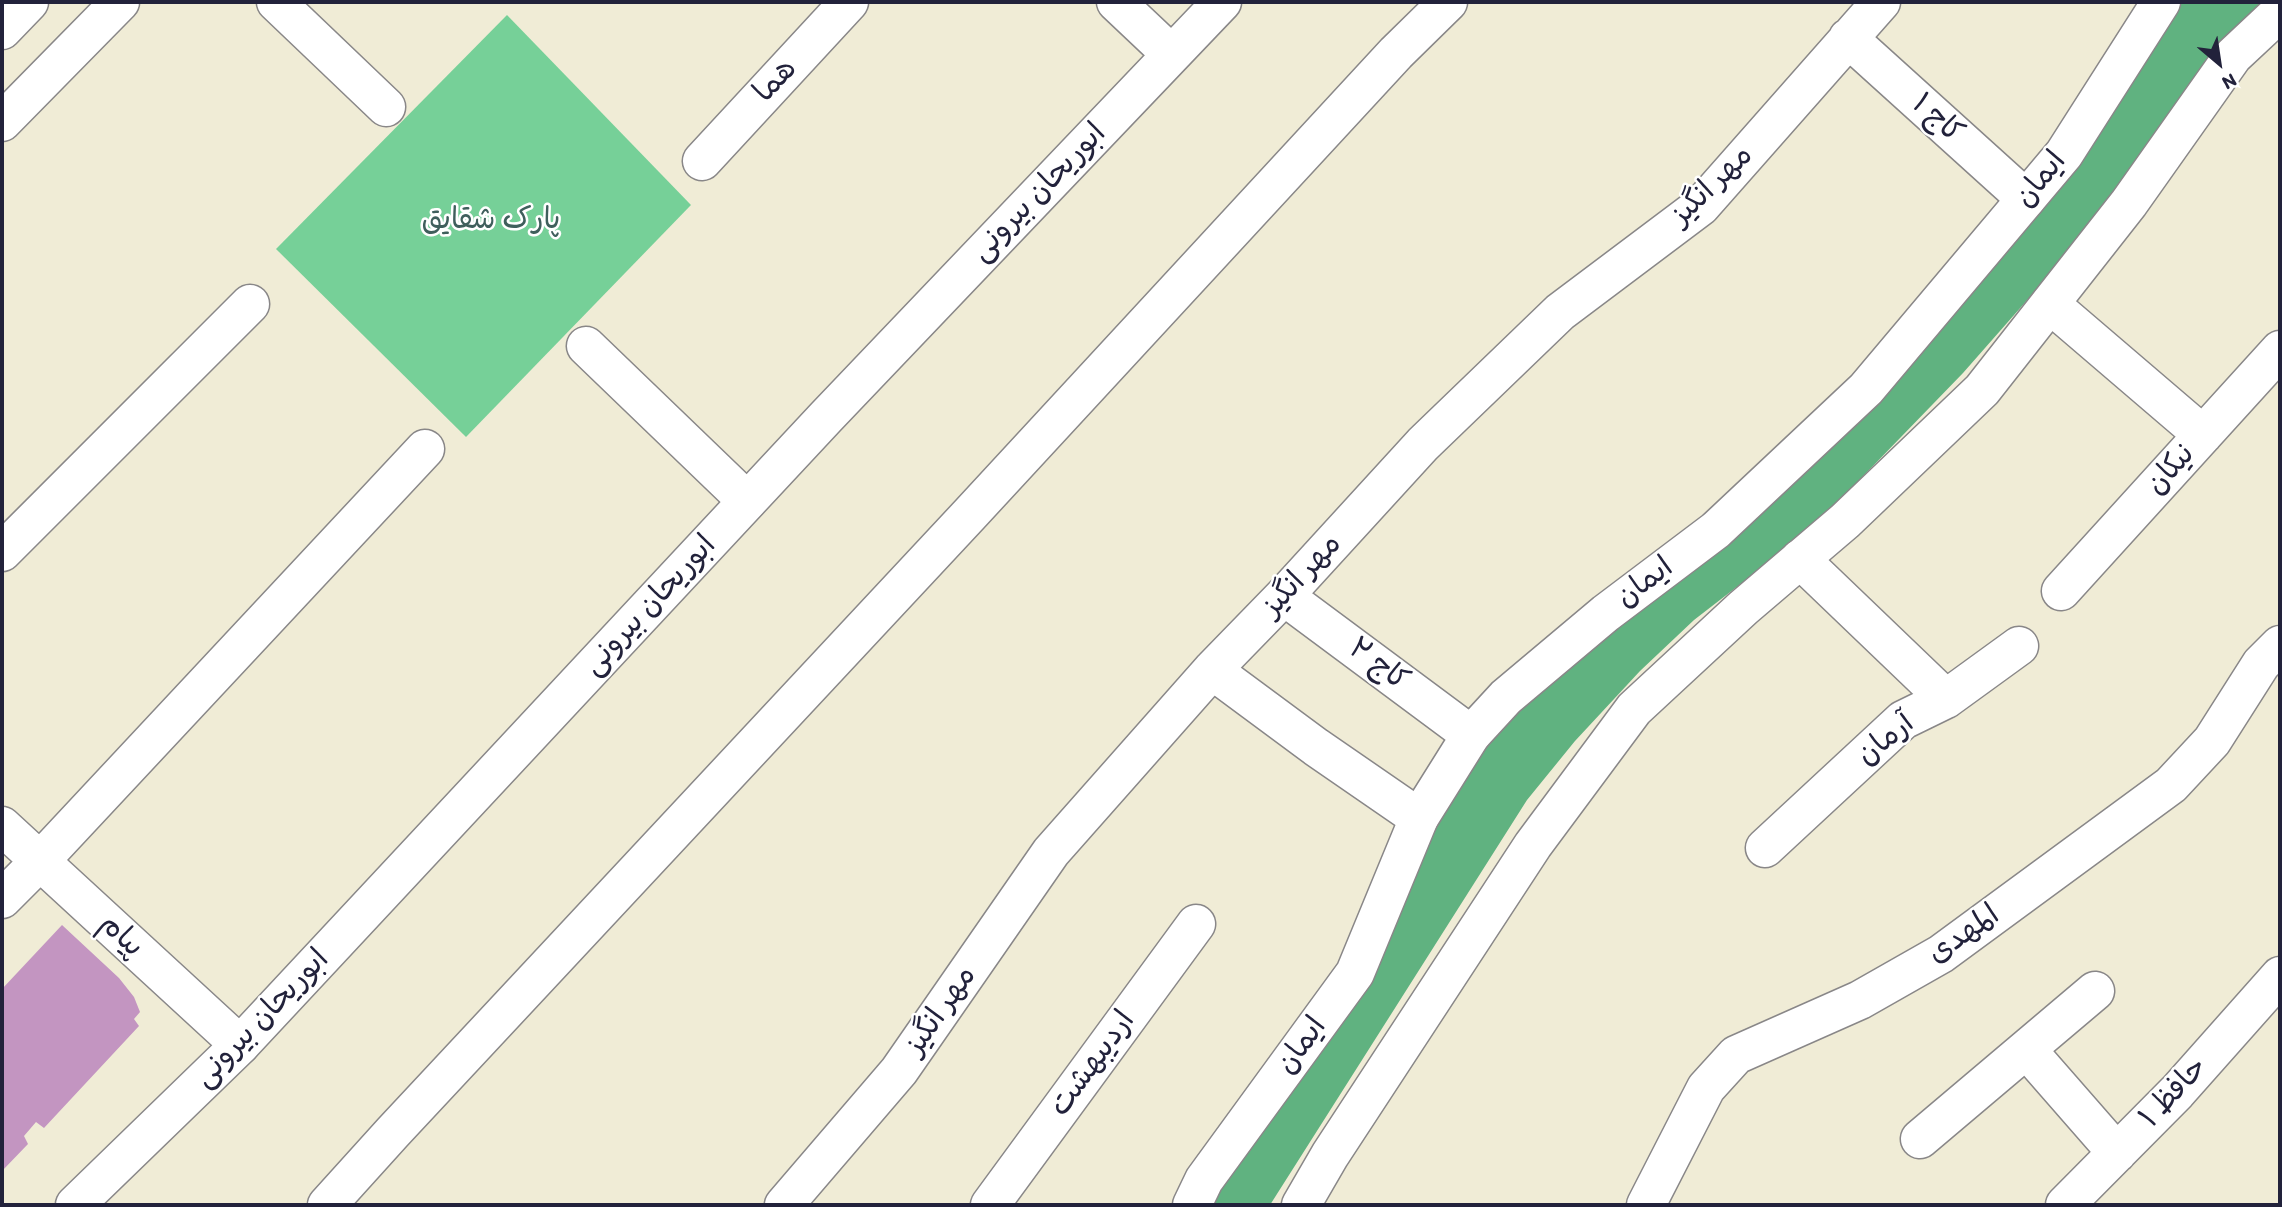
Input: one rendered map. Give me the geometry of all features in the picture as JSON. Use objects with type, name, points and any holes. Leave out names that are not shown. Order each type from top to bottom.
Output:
[{"type":"street","points":[[2,30],[29,2]]},
{"type":"street","points":[[2,122],[120,2]]},
{"type":"street","points":[[276,2],[386,107]]},
{"type":"street","name":"هما","points":[[702,161],[849,2]]},
{"type":"street","points":[[1116,2],[1171,54]]},
{"type":"street","name":"ابوریحان بیرونی","points":[[75,1205],[240,1045],[747,501],[1222,2]]},
{"type":"street","points":[[327,1205],[1396,53],[1448,2]]},
{"type":"street","name":"مهر انگیز","points":[[783,1205],[899,1071],[1051,852],[1212,670],[1284,596],[1423,443],[1560,312],[1701,206],[1881,2]]},
{"type":"street","name":"ایمان","points":[[1192,1205],[1204,1180],[1355,973],[1419,818],[1471,735],[1506,697],[1597,621],[1716,530],[1866,389],[2064,154],[2161,2]]},
{"type":"street","points":[[1301,1205],[1533,845],[1634,709],[1743,608],[1845,521],[1982,390],[2129,203],[2233,56],[2280,12]]},
{"type":"street","name":"کاج ۱","points":[[1848,38],[2026,199]]},
{"type":"street","points":[[2,552],[250,304]]},
{"type":"street","points":[[2050,304],[2203,435]]},
{"type":"street","points":[[586,346],[747,501]]},
{"type":"street","name":"نیکان","points":[[2061,591],[2280,350]]},
{"type":"street","points":[[2,899],[425,449]]},
{"type":"street","points":[[1800,559],[1946,699]]},
{"type":"street","name":"کاج ۲","points":[[1284,596],[1471,735]]},
{"type":"street","name":"المهدی","points":[[1646,1205],[1706,1088],[1737,1055],[1860,1000],[1941,954],[2171,785],[2213,741],[2261,664],[2280,645]]},
{"type":"street","name":"آرمان","points":[[1765,848],[1903,720],[1946,699],[2019,646]]},
{"type":"street","points":[[1212,670],[1316,747],[1419,818]]},
{"type":"street","name":"پیام","points":[[2,826],[240,1045]]},
{"type":"street","name":"اردیبهشت","points":[[990,1205],[1196,924]]},
{"type":"street","name":"حافظ ۱","points":[[2065,1205],[2177,1092],[2280,976]]},
{"type":"street","points":[[1920,1139],[2095,991]]},
{"type":"street","points":[[2027,1050],[2117,1153]]},
{"type":"green space","points":[[2181,2],[2262,2],[2231,35],[2118,190],[1963,373],[1840,500],[1782,552],[1694,620],[1640,671],[1575,741],[1527,800],[1270,1205],[1206,1205],[1426,823],[1494,725],[1646,604],[2150,46]]},
{"type":"green space","name":"پارک شقایق","points":[[507,15],[691,205],[466,437],[276,249]]},
{"type":"building","points":[[62,925],[119,978],[134,997],[140,1012],[134,1019],[139,1026],[44,1128],[36,1122],[24,1136],[28,1144],[2,1171],[2,989]]}]
